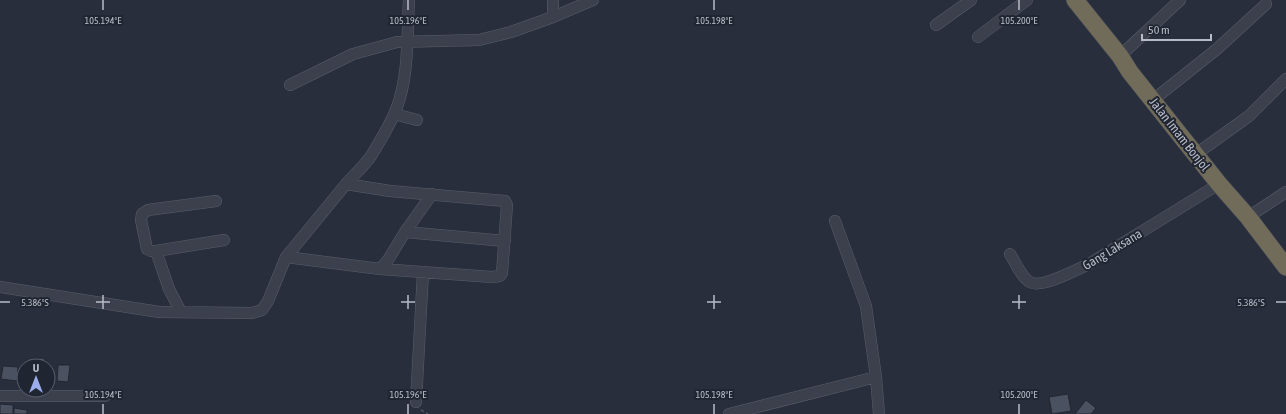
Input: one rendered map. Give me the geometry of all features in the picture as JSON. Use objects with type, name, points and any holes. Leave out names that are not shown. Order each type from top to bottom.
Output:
[{"type":"highway","name":"Jalan Imam Bonjol","points":[[1075,0],[1219,184],[1283,258]]},
{"type":"street","points":[[0,286],[159,312],[252,313],[262,310],[268,301],[286,257],[370,156],[394,114],[402,87],[408,43],[409,0]]},
{"type":"street","points":[[553,0],[553,17]]},
{"type":"street","points":[[936,25],[971,0]]},
{"type":"street","points":[[978,37],[1027,0]]},
{"type":"street","points":[[1120,56],[1180,0]]},
{"type":"street","points":[[290,85],[353,54],[397,42],[408,43],[479,40],[510,32],[553,17],[590,1]]},
{"type":"street","points":[[1153,100],[1217,48],[1266,4]]},
{"type":"street","points":[[1196,154],[1249,116],[1286,79]]},
{"type":"street","points":[[394,114],[416,120]]},
{"type":"street","points":[[286,257],[423,272],[492,277],[500,276],[502,273],[507,205],[506,201],[390,191],[346,184]]},
{"type":"street","name":"Gang Laksana","points":[[1010,254],[1021,272],[1030,282],[1042,284],[1089,264],[1219,184]]},
{"type":"street","points":[[1248,217],[1286,192]]},
{"type":"street","points":[[380,268],[388,260],[405,232],[432,194]]},
{"type":"street","points":[[216,201],[148,210],[142,214],[141,220],[147,249],[151,251],[224,240]]},
{"type":"street","points":[[835,221],[866,306],[876,377],[879,414]]},
{"type":"street","points":[[405,232],[505,241]]},
{"type":"street","points":[[156,251],[169,289],[181,312]]},
{"type":"street","points":[[416,402],[423,272]]},
{"type":"street","points":[[729,414],[876,377]]},
{"type":"street","points":[[0,396],[105,396]]},
{"type":"building","points":[[58,365],[70,365],[68,382],[57,381]]},
{"type":"building","points":[[3,366],[16,367],[16,381],[1,379]]},
{"type":"building","points":[[1068,394],[1071,411],[1052,414],[1049,397]]},
{"type":"building","points":[[1086,400],[1096,408],[1091,414],[1075,414]]},
{"type":"building","points":[[0,404],[13,405],[13,414],[0,414]]},
{"type":"building","points":[[14,408],[27,410],[27,414],[14,414]]}]
